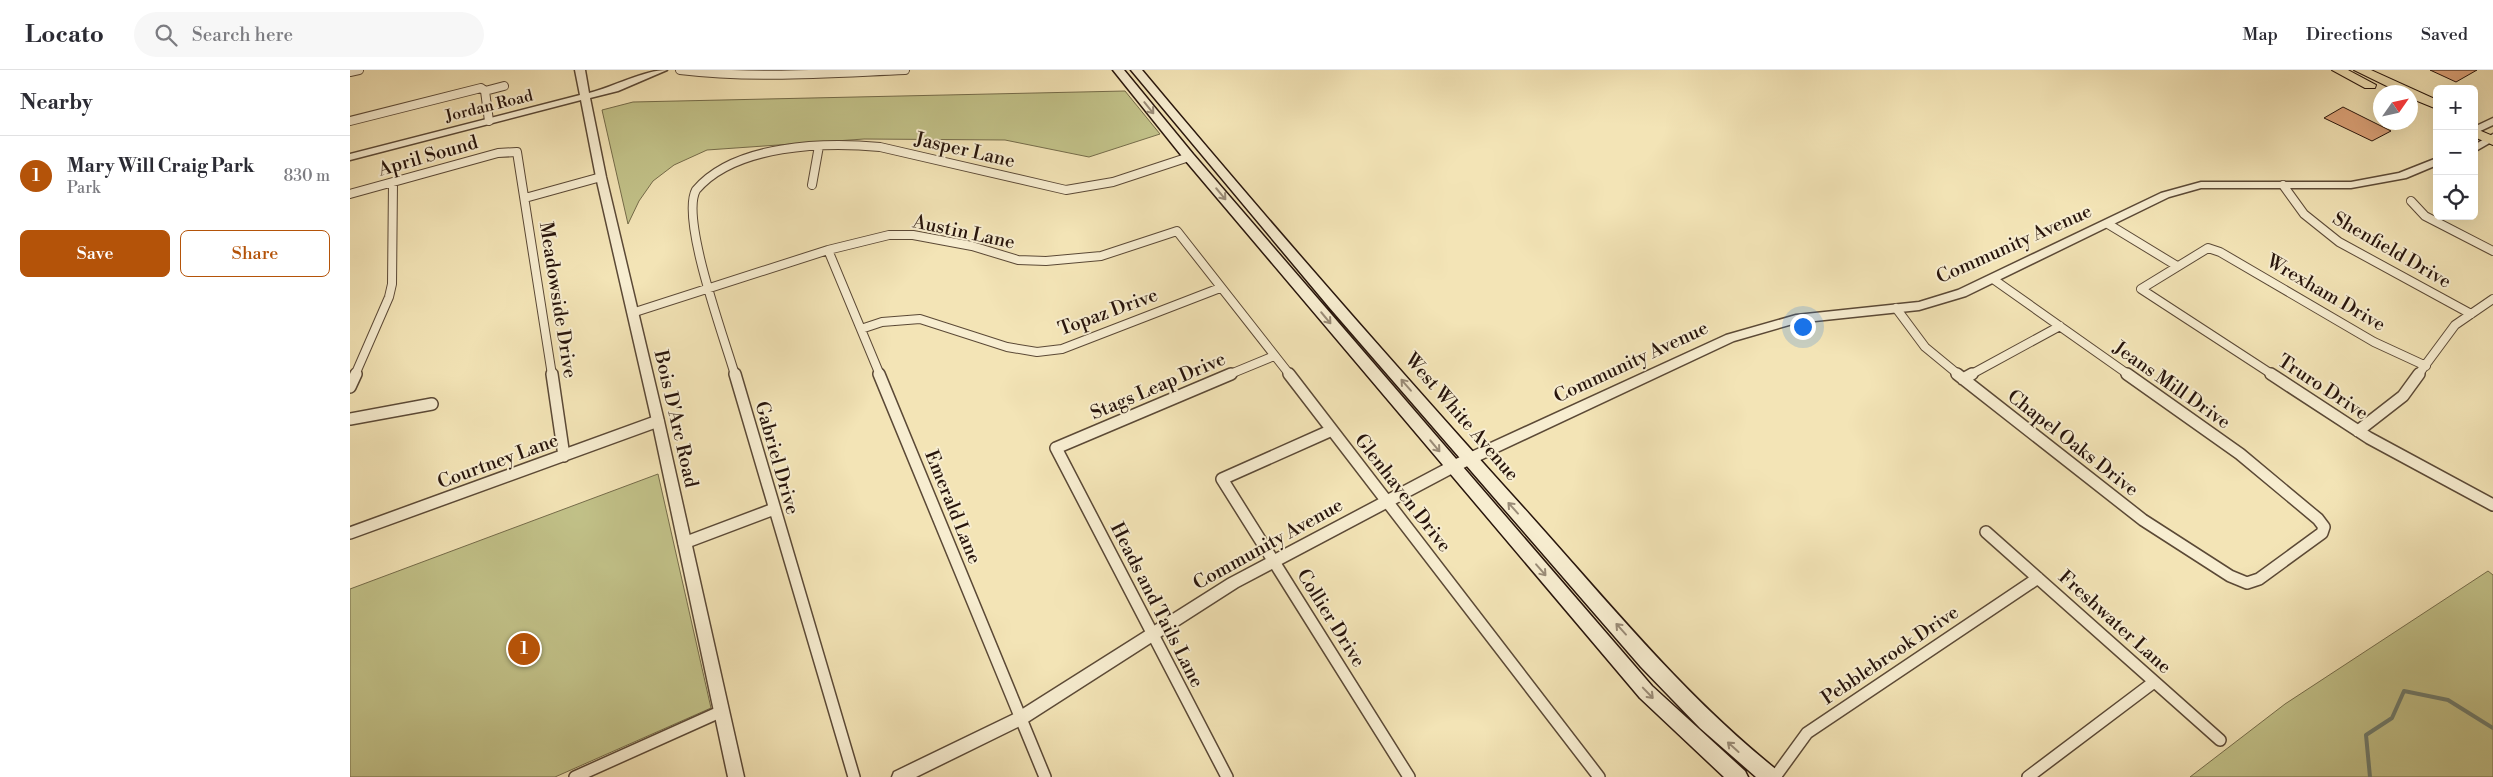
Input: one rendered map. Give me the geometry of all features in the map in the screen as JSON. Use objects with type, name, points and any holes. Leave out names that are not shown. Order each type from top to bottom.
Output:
[{"type":"highway","points":[[2338,70],[2373,86]]},
{"type":"highway","points":[[2360,70],[2393,85]]},
{"type":"highway","points":[[2418,97],[2433,103]]},
{"type":"highway","points":[[2418,107],[2433,113]]},
{"type":"main road","name":"West White Avenue","points":[[1118,70],[1189,157],[1452,467],[1646,692],[1738,777]]},
{"type":"main road","name":"West White Avenue","points":[[1136,70],[1204,152],[1470,459],[1710,726],[1739,753],[1773,777]]},
{"type":"main road","points":[[1189,157],[1204,152]]},
{"type":"street","points":[[350,72],[359,70]]},
{"type":"street","name":"Bois D'Arc Road","points":[[580,70],[601,177],[658,422],[736,777]]},
{"type":"street","name":"Jordan Road","points":[[350,157],[584,97],[630,84],[662,70]]},
{"type":"street","points":[[680,70],[714,74],[904,70]]},
{"type":"street","points":[[350,122],[476,89],[483,88],[485,91],[504,86]]},
{"type":"street","points":[[485,91],[489,121]]},
{"type":"street","points":[[2478,142],[2485,131]]},
{"type":"street","name":"Jasper Lane","points":[[731,164],[776,151],[854,143],[880,147],[1066,190],[1089,189],[1189,157]]},
{"type":"street","points":[[812,185],[819,146]]},
{"type":"street","name":"April Sound","points":[[350,194],[514,150]]},
{"type":"street","name":"Meadowside Drive","points":[[514,150],[519,156],[564,456]]},
{"type":"street","name":"Community Avenue","points":[[900,777],[1021,718],[1153,636],[1233,583],[1452,467],[1730,338],[1796,319],[1919,306],[1962,293],[2165,195],[2201,185],[2351,185],[2402,176],[2433,163]]},
{"type":"street","name":"Gabriel Drive","points":[[731,164],[710,176],[695,190],[690,211],[709,286],[854,777]]},
{"type":"street","points":[[525,198],[601,177]]},
{"type":"street","points":[[350,387],[379,320],[392,284],[393,182]]},
{"type":"street","name":"Shenfield Drive","points":[[2283,185],[2304,214],[2339,242],[2471,314]]},
{"type":"street","points":[[2411,201],[2425,216],[2493,251]]},
{"type":"street","points":[[2108,224],[2178,266]]},
{"type":"street","name":"Austin Lane","points":[[632,313],[709,286],[866,239],[889,235],[913,235],[972,246],[1018,260],[1063,260],[1101,256],[1177,231]]},
{"type":"street","name":"Glenhaven Drive","points":[[1177,231],[1388,501],[1599,777]]},
{"type":"street","name":"Wrexham Drive","points":[[2178,266],[2208,248],[2228,257],[2374,342],[2426,366]]},
{"type":"street","name":"Emerald Lane","points":[[828,250],[1045,777]]},
{"type":"street","name":"Truro Drive","points":[[2178,266],[2141,289],[2358,431],[2493,505]]},
{"type":"street","name":"Jeans Mill Drive","points":[[1993,279],[2240,454],[2318,519],[2324,527],[2322,534],[2258,579],[2246,584]]},
{"type":"street","name":"Topaz Drive","points":[[862,329],[882,322],[920,320],[1007,347],[1037,352],[1062,349],[1220,288]]},
{"type":"street","points":[[2358,431],[2403,396],[2455,325],[2493,298]]},
{"type":"street","name":"Chapel Oaks Drive","points":[[1896,308],[1925,347],[1963,379],[2144,520],[2230,576],[2246,584]]},
{"type":"street","points":[[1963,379],[2060,326]]},
{"type":"street","name":"Stags Leap Drive","points":[[1056,448],[1274,356]]},
{"type":"street","points":[[350,419],[432,404]]},
{"type":"street","name":"Courtney Lane","points":[[350,534],[658,422]]},
{"type":"street","name":"Collier Drive","points":[[1332,430],[1222,479],[1409,777]]},
{"type":"street","name":"Heads and Tails Lane","points":[[1056,448],[1227,777]]},
{"type":"street","points":[[684,543],[774,509]]},
{"type":"street","name":"Freshwater Lane","points":[[1986,532],[2220,740]]},
{"type":"street","name":"Pebblebrook Drive","points":[[1773,777],[1807,734],[2038,578]]},
{"type":"street","points":[[2028,777],[2154,682]]},
{"type":"street","points":[[575,777],[722,711]]},
{"type":"green space","points":[[1125,91],[1160,134],[1089,157],[1005,140],[864,139],[707,150],[674,165],[653,181],[639,201],[628,224],[602,110],[633,102]]},
{"type":"green space","points":[[658,474],[711,708],[555,777],[350,777],[350,589]]},
{"type":"green space","points":[[2488,571],[2493,575],[2493,777],[2190,777],[2285,704]]},
{"type":"building","points":[[2430,70],[2477,70],[2456,82]]},
{"type":"building","points":[[2343,107],[2373,122],[2373,130],[2391,131],[2372,141],[2324,118]]},
{"type":"waterway","points":[[2370,777],[2366,735],[2392,718],[2404,691],[2448,700],[2493,728]]},
{"type":"place","name":"Mary Will Craig Park","points":[[524,649]]}]
